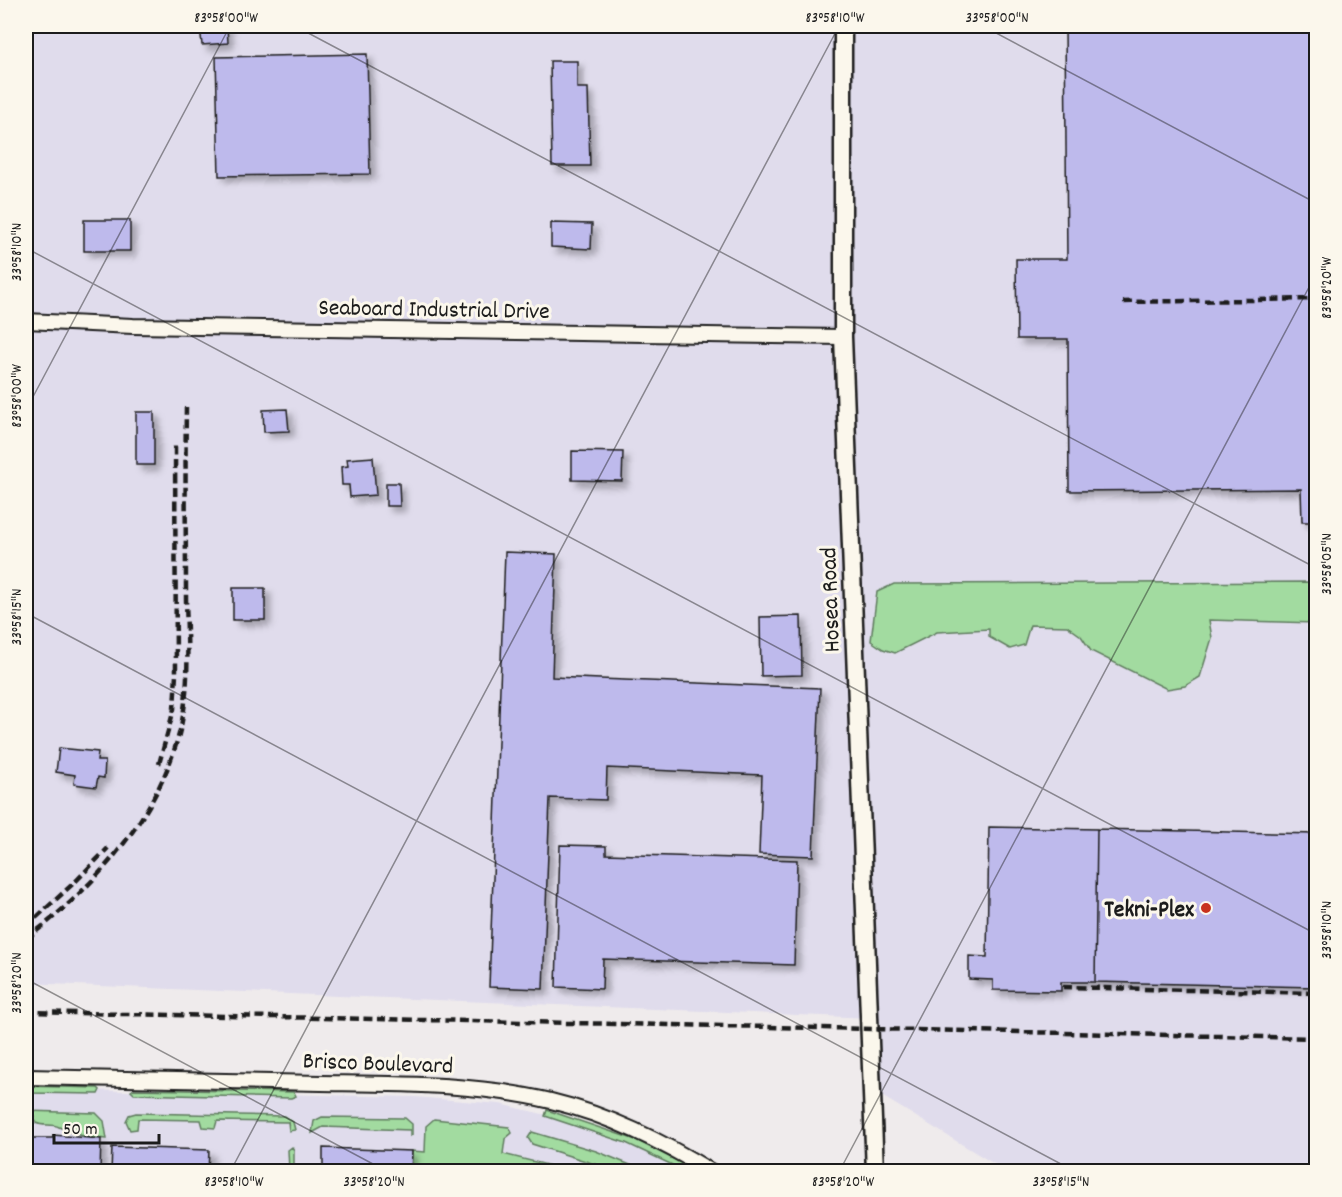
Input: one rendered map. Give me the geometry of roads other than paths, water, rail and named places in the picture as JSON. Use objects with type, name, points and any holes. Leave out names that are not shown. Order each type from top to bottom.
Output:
[{"type":"street","name":"Hosea Road","points":[[843,26],[843,337],[875,1172]]},
{"type":"street","name":"Seaboard Industrial Drive","points":[[26,321],[132,326],[843,337]]},
{"type":"street","name":"Brisco Boulevard","points":[[26,1077],[421,1085],[515,1093],[552,1101],[620,1123],[658,1140],[712,1172]]},
{"type":"railway","points":[[1123,302],[1316,299]]},
{"type":"railway","points":[[26,939],[77,896],[124,844],[160,785],[173,754],[185,706],[187,675],[186,407]]},
{"type":"railway","points":[[159,764],[174,709],[176,674],[175,446]]},
{"type":"railway","points":[[26,927],[108,848]]},
{"type":"railway","points":[[1063,987],[1316,993]]},
{"type":"railway","points":[[26,1012],[1316,1038]]},
{"type":"place","name":"Tekni-Plex","points":[[1206,908]]}]
